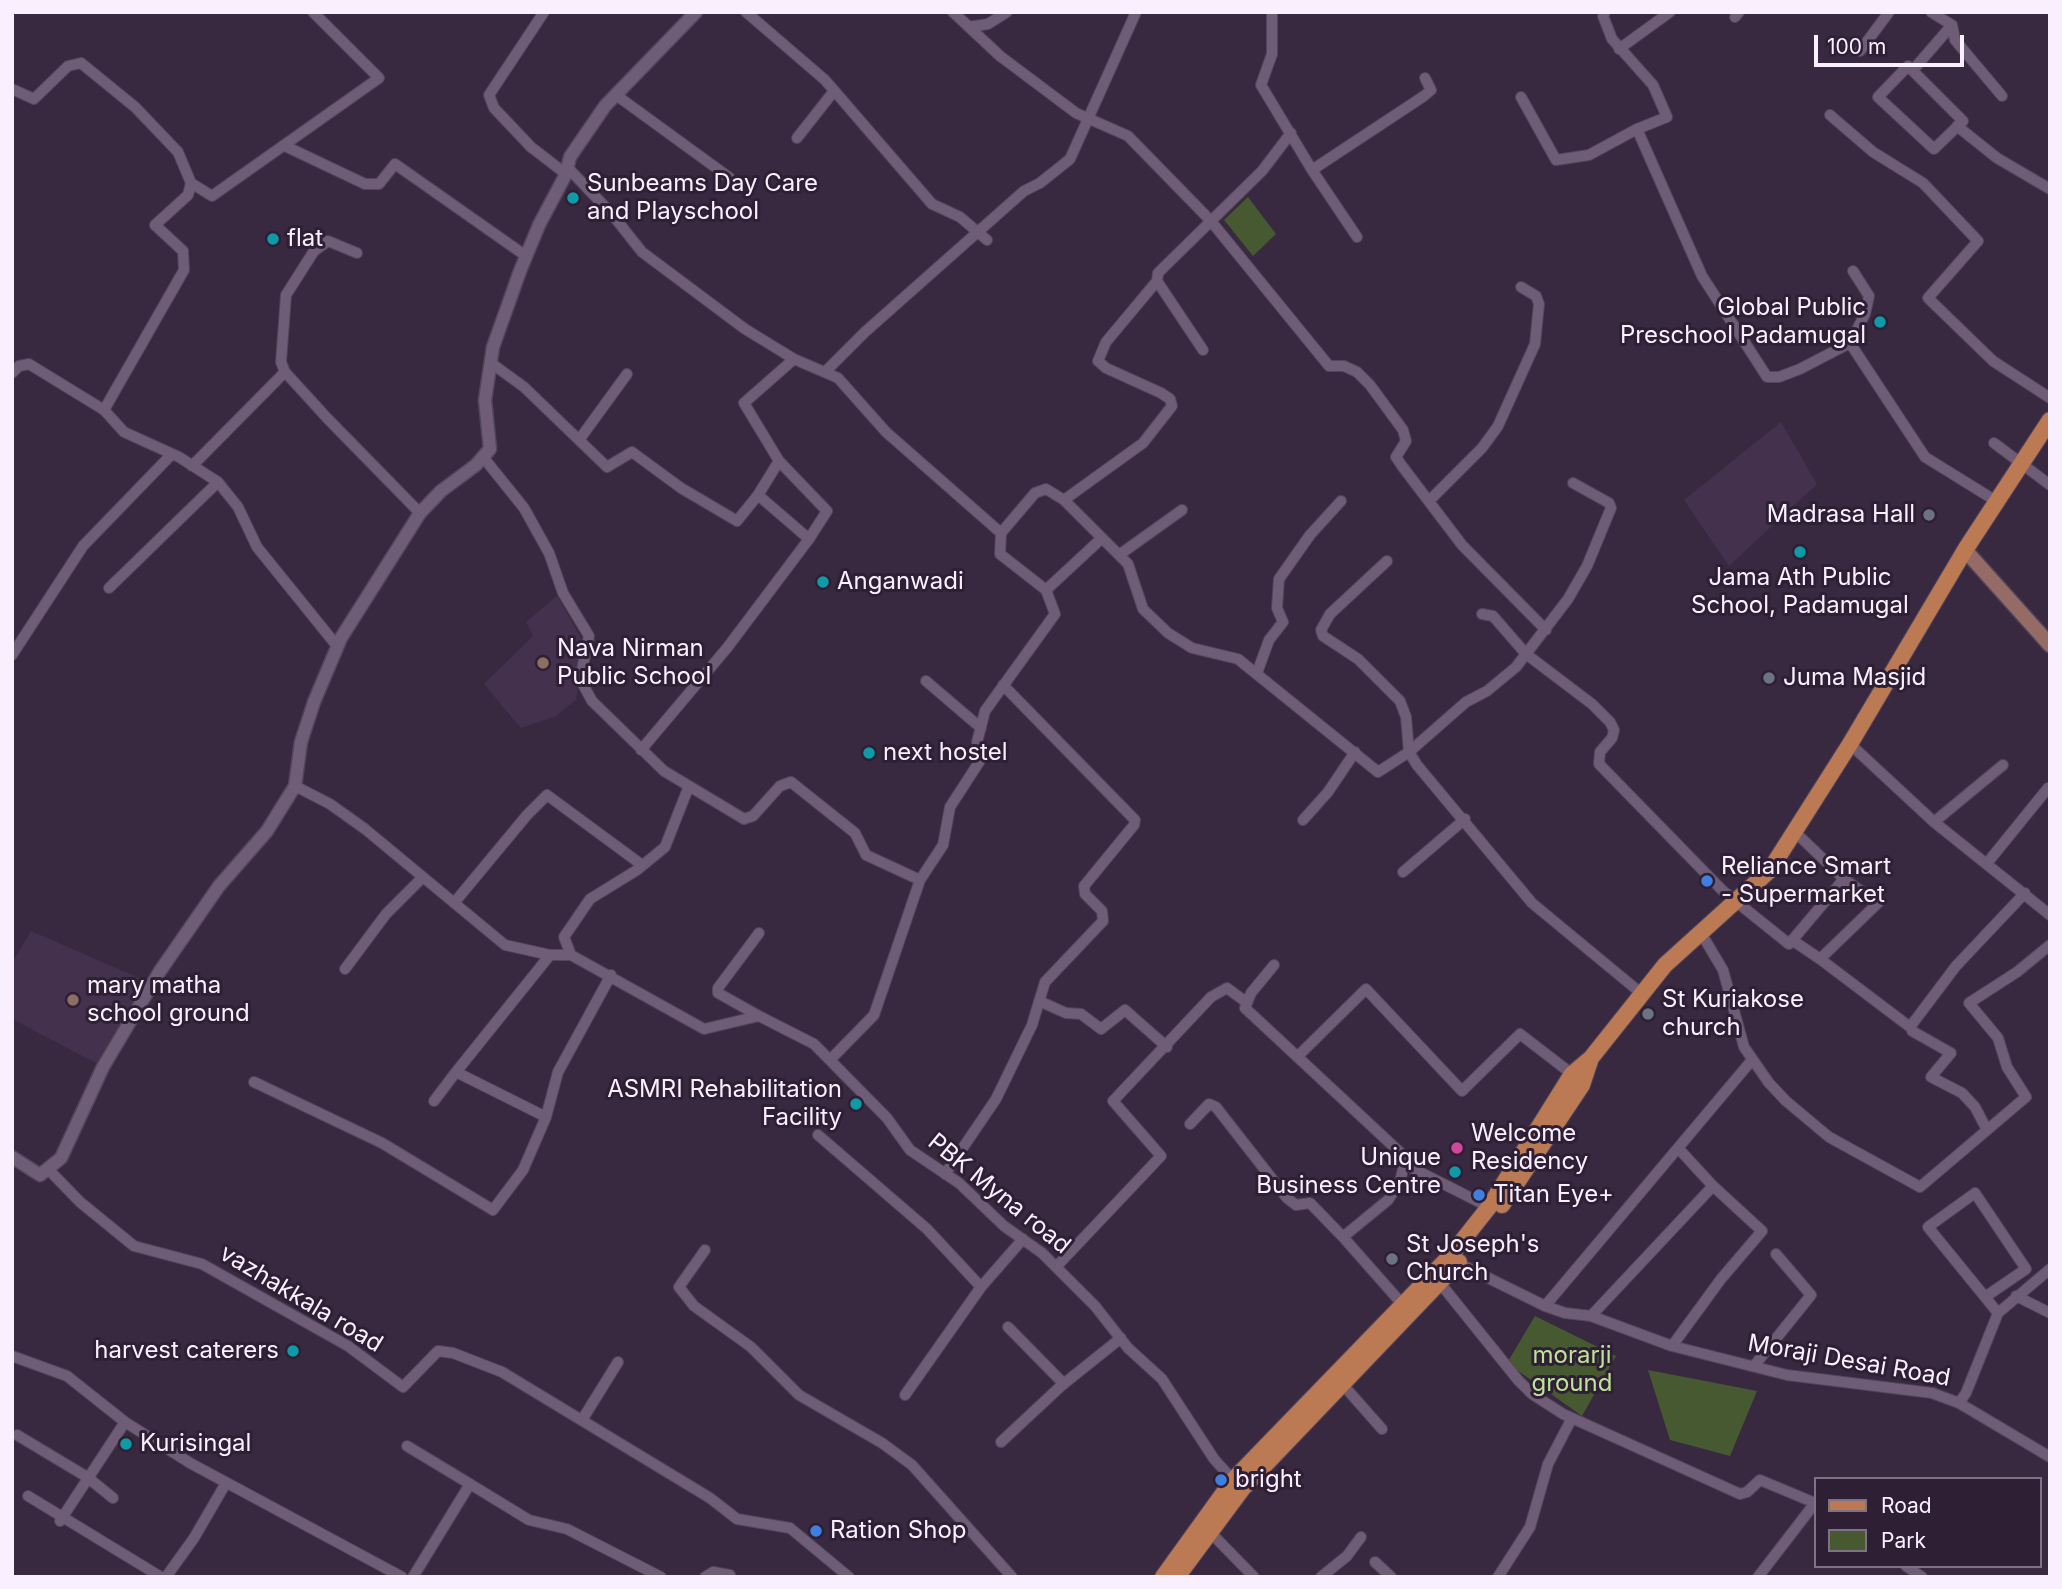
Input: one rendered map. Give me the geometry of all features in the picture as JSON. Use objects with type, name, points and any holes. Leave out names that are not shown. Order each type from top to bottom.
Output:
[{"type":"main road","points":[[1177,1577],[1243,1488],[1344,1386],[1458,1263],[1545,1132],[1572,1074],[1591,1058],[1665,965],[1770,870],[1850,744],[1965,550],[2050,420]]},
{"type":"main road","points":[[1965,550],[2050,645]]},
{"type":"main road","points":[[1163,1577],[1233,1480],[1451,1255],[1582,1085],[1591,1058]]},
{"type":"street","points":[[12,89],[34,99],[68,66],[81,63],[135,107],[178,152],[191,183],[212,196],[379,78],[313,12]]},
{"type":"street","points":[[544,12],[489,95],[494,108],[531,147],[567,171],[611,213],[642,252],[698,296],[794,359],[838,378],[886,432],[1001,533]]},
{"type":"street","points":[[12,1157],[40,1175],[61,1158],[103,1067],[160,971],[219,886],[267,831],[295,786],[301,742],[337,646],[421,513],[441,491],[490,449],[485,400],[500,321],[526,256],[567,171],[570,157],[583,135],[616,95],[696,12]]},
{"type":"street","points":[[746,12],[834,91],[884,145],[914,187],[932,204],[960,217],[987,240]]},
{"type":"street","points":[[953,12],[1000,56],[1076,113],[1128,136],[1210,220],[1329,366],[1345,366],[1357,372],[1403,430],[1406,442],[1396,457],[1462,545],[1546,630]]},
{"type":"street","points":[[969,27],[989,24],[1007,12]]},
{"type":"street","points":[[825,372],[864,332],[1024,191],[1040,183],[1070,159],[1124,33],[1136,12]]},
{"type":"street","points":[[1272,12],[1272,54],[1261,85],[1312,170],[1357,237]]},
{"type":"street","points":[[1521,97],[1556,159],[1589,155],[1637,129],[1667,117],[1653,85],[1619,49],[1609,33],[1605,12]]},
{"type":"street","points":[[1619,49],[1670,12]]},
{"type":"street","points":[[1860,51],[1889,12]]},
{"type":"street","points":[[1931,12],[1952,24],[1955,40],[2002,96]]},
{"type":"street","points":[[1913,70],[1952,24]]},
{"type":"street","points":[[1908,66],[1963,121],[1957,126],[1934,149],[1878,97],[1908,66]]},
{"type":"street","points":[[1312,170],[1424,96],[1431,90],[1425,78]]},
{"type":"street","points":[[797,138],[834,91]]},
{"type":"street","points":[[616,95],[684,141],[730,178]]},
{"type":"street","points":[[1830,115],[1873,152],[1923,183],[1978,241],[1928,298],[1993,361],[2050,398]]},
{"type":"street","points":[[1957,126],[1997,158],[2050,189]]},
{"type":"street","points":[[1637,129],[1702,276],[1767,377],[1779,377],[1800,369],[1850,342],[1865,314],[1869,296],[1853,271]]},
{"type":"street","points":[[1064,500],[1143,443],[1172,406],[1170,399],[1161,393],[1105,368],[1098,361],[1106,342],[1157,281],[1167,261],[1262,171],[1291,132]]},
{"type":"street","points":[[285,146],[365,184],[379,184],[395,164],[526,256]]},
{"type":"street","points":[[104,410],[184,270],[183,251],[155,225],[188,195],[191,183]]},
{"type":"street","points":[[356,253],[328,241],[314,251],[286,295],[281,362],[285,372],[421,513]]},
{"type":"street","points":[[1157,281],[1203,350]]},
{"type":"street","points":[[1429,501],[1482,448],[1498,426],[1535,344],[1539,304],[1536,296],[1521,287]]},
{"type":"street","points":[[1850,342],[1925,457],[1996,501]]},
{"type":"street","points":[[641,750],[727,648],[827,511],[779,461],[744,403],[794,359]]},
{"type":"street","points":[[491,363],[524,387],[607,467],[632,452],[681,488],[737,521],[758,495],[779,461]]},
{"type":"street","points":[[12,373],[19,366],[29,364],[104,410],[124,432],[172,454],[218,482],[238,507],[257,547],[337,646]]},
{"type":"street","points":[[192,466],[285,372]]},
{"type":"street","points":[[579,440],[627,374]]},
{"type":"street","points":[[1994,443],[2050,485]]},
{"type":"street","points":[[12,655],[83,546],[172,454]]},
{"type":"street","points":[[483,457],[524,508],[549,553],[563,593],[589,636],[580,679],[592,701],[641,750],[664,771],[744,819],[753,816],[780,786],[791,782],[855,833],[866,855],[920,880]]},
{"type":"street","points":[[109,588],[218,482]]},
{"type":"street","points":[[831,1060],[874,1015],[920,880],[943,845],[950,807],[984,756],[977,743],[985,711],[1055,614],[1046,590],[1000,554],[1001,533],[1035,493],[1046,489],[1064,500],[1128,564],[1143,609],[1168,633],[1192,648],[1238,659],[1378,772],[1409,752],[1466,702],[1487,691],[1516,667],[1546,630],[1587,566],[1611,508],[1609,503],[1573,483]]},
{"type":"street","points":[[758,495],[809,539]]},
{"type":"street","points":[[1257,673],[1269,640],[1283,622],[1277,608],[1279,579],[1310,535],[1341,501]]},
{"type":"street","points":[[1119,555],[1182,510]]},
{"type":"street","points":[[1046,590],[1102,538]]},
{"type":"street","points":[[1387,561],[1330,614],[1321,630],[1323,636],[1357,659],[1400,701],[1406,717],[1409,752],[1532,903],[1642,994]]},
{"type":"street","points":[[1482,614],[1493,616],[1526,654],[1610,722],[1614,730],[1612,738],[1600,752],[1599,764],[1735,901],[1789,944],[1844,879]]},
{"type":"street","points":[[926,681],[981,728]]},
{"type":"street","points":[[945,1174],[996,1099],[1031,1025],[1045,982],[1103,920],[1102,911],[1085,894],[1084,886],[1135,820],[1003,685]]},
{"type":"street","points":[[1850,744],[1934,822],[1988,862],[2050,915]]},
{"type":"street","points":[[1303,820],[1328,792],[1355,752]]},
{"type":"street","points":[[1934,822],[2003,765]]},
{"type":"street","points":[[295,786],[330,804],[365,829],[505,945],[550,955],[571,955],[704,1029],[759,1016]]},
{"type":"street","points":[[571,955],[564,937],[590,899],[665,847],[689,786]]},
{"type":"street","points":[[1988,862],[2049,788]]},
{"type":"street","points":[[454,903],[527,814],[547,795],[642,865]]},
{"type":"street","points":[[1403,872],[1465,818]]},
{"type":"street","points":[[1795,832],[1844,879],[1878,903],[1820,959]]},
{"type":"street","points":[[345,969],[386,914],[422,878]]},
{"type":"street","points":[[1792,940],[1910,1027],[1956,967],[2025,893]]},
{"type":"street","name":"PBK Myna road","points":[[759,933],[718,988],[718,993],[814,1044],[887,1118],[910,1150],[945,1174],[1055,1267],[1096,1306],[1121,1338],[1162,1379],[1214,1459],[1233,1480]]},
{"type":"street","points":[[1701,933],[1723,970],[1737,1029],[1752,1060],[1786,1101],[1829,1137],[1921,1188],[1986,1128],[2026,1096],[2007,1067],[1998,1038],[1969,1003],[2017,972],[2050,945]]},
{"type":"street","points":[[434,1101],[550,955]]},
{"type":"street","points":[[1274,965],[1246,1002],[1245,1008],[1406,1158],[1400,1182],[1388,1200],[1343,1237]]},
{"type":"street","points":[[254,1082],[382,1143],[493,1210],[523,1170],[546,1117],[558,1072],[611,975]]},
{"type":"street","points":[[1055,1267],[1161,1156],[1113,1101],[1219,993],[1227,988],[1246,1002]]},
{"type":"street","points":[[1298,1056],[1366,989],[1462,1091],[1520,1034],[1572,1074]]},
{"type":"street","points":[[1039,1001],[1066,1013],[1081,1014],[1101,1029],[1125,1010],[1167,1047]]},
{"type":"street","points":[[1912,1031],[1951,1053],[1931,1077],[1962,1093],[1975,1107],[1986,1128]]},
{"type":"street","points":[[1545,1306],[1752,1060]]},
{"type":"street","points":[[456,1072],[546,1117]]},
{"type":"street","points":[[1190,1124],[1209,1104],[1216,1107],[1287,1198],[1296,1205],[1310,1203],[1403,1304]]},
{"type":"street","points":[[818,1135],[927,1229],[981,1287]]},
{"type":"street","points":[[1672,1346],[1721,1279],[1762,1231],[1713,1186],[1678,1148]]},
{"type":"street","points":[[1404,1164],[1489,1207]]},
{"type":"street","name":"vazhakkala road","points":[[49,1170],[80,1202],[134,1246],[202,1264],[348,1346],[403,1387],[438,1351],[453,1353],[502,1371],[737,1518],[790,1528],[849,1577]]},
{"type":"street","points":[[1591,1316],[1713,1186]]},
{"type":"street","points":[[1985,1297],[2026,1269],[1975,1194],[1928,1227],[1998,1313]]},
{"type":"street","points":[[905,1395],[981,1287],[1023,1240]]},
{"type":"street","points":[[705,1250],[679,1287],[694,1306],[751,1347],[799,1395],[882,1443],[912,1465],[1012,1577]]},
{"type":"street","points":[[1754,1366],[1811,1296],[1810,1290],[1776,1254]]},
{"type":"street","name":"Moraji Desai Road","points":[[1458,1263],[1545,1306],[1565,1313],[1591,1316],[1672,1346],[1787,1375],[1932,1393],[1959,1403],[1966,1393],[1998,1313],[2050,1269]]},
{"type":"street","points":[[1440,1283],[1481,1332],[1498,1359],[1532,1394],[1572,1418],[1740,1494],[1760,1480],[1814,1503]]},
{"type":"street","points":[[2016,1296],[2050,1313]]},
{"type":"street","points":[[1008,1327],[1064,1384]]},
{"type":"street","points":[[1001,1442],[1064,1384],[1121,1338]]},
{"type":"street","points":[[12,1356],[67,1376],[125,1422],[226,1483],[402,1577]]},
{"type":"street","points":[[582,1420],[618,1362]]},
{"type":"street","points":[[1344,1386],[1382,1429]]},
{"type":"street","points":[[1959,1403],[2050,1457]]},
{"type":"street","points":[[1498,1577],[1530,1527],[1548,1464],[1572,1418]]},
{"type":"street","points":[[62,1518],[125,1422]]},
{"type":"street","points":[[17,1435],[87,1477],[113,1498]]},
{"type":"street","points":[[407,1446],[529,1520],[567,1529],[661,1577]]},
{"type":"street","points":[[28,1496],[163,1577],[194,1538],[226,1483]]},
{"type":"street","points":[[413,1577],[470,1484]]},
{"type":"street","points":[[1758,1577],[1814,1504]]},
{"type":"street","points":[[1211,1534],[1254,1577]]},
{"type":"street","points":[[1321,1577],[1347,1556],[1361,1537]]},
{"type":"street","points":[[1375,1562],[1391,1577]]},
{"type":"street","points":[[705,1577],[713,1572],[730,1574]]},
{"type":"shaded area","points":[[1781,422],[1817,484],[1729,566],[1684,500]]},
{"type":"shaded area","name":"Nava Nirman Public School","points":[[557,596],[584,643],[576,700],[556,716],[521,728],[484,684],[533,636],[526,622]]},
{"type":"shaded area","name":"mary matha school ground","points":[[31,931],[146,981],[96,1063],[12,1019],[12,963]]},
{"type":"green space","points":[[1248,197],[1276,234],[1253,256],[1224,220]]},
{"type":"green space","name":"morarji ground","points":[[1535,1316],[1616,1356],[1582,1416],[1507,1363]]},
{"type":"green space","points":[[1648,1370],[1757,1391],[1730,1456],[1670,1440]]},
{"type":"place","name":"Sunbeams Day Care and Playschool","points":[[573,198]]},
{"type":"place","name":"flat","points":[[273,239]]},
{"type":"place","name":"Global Public Preschool Padamugal","points":[[1880,322]]},
{"type":"place","name":"Madrasa Hall","points":[[1929,515]]},
{"type":"place","name":"Jama Ath Public School, Padamugal","points":[[1800,552]]},
{"type":"place","name":"Anganwadi","points":[[823,582]]},
{"type":"place","name":"Nava Nirman Public School","points":[[543,663]]},
{"type":"place","name":"Juma Masjid","points":[[1769,678]]},
{"type":"place","name":"next hostel","points":[[869,753]]},
{"type":"place","name":"Reliance Smart - Supermarket","points":[[1707,881]]},
{"type":"place","name":"mary matha school ground","points":[[73,1000]]},
{"type":"place","name":"St Kuriakose church","points":[[1648,1014]]},
{"type":"place","name":"ASMRI Rehabilitation Facility","points":[[856,1104]]},
{"type":"place","name":"Welcome Residency","points":[[1457,1148]]},
{"type":"place","name":"Unique Business Centre","points":[[1455,1172]]},
{"type":"place","name":"Titan Eye+","points":[[1479,1195]]},
{"type":"place","name":"St Joseph's Church","points":[[1392,1259]]},
{"type":"place","name":"harvest caterers","points":[[293,1351]]},
{"type":"place","name":"Kurisingal","points":[[126,1444]]},
{"type":"place","name":"bright","points":[[1221,1480]]},
{"type":"place","name":"Ration Shop","points":[[816,1531]]}]
